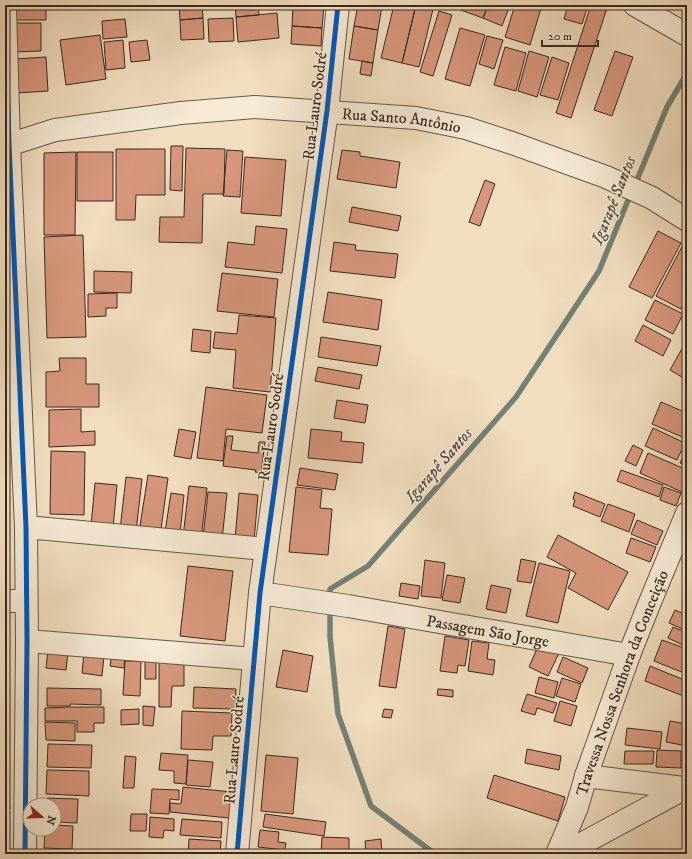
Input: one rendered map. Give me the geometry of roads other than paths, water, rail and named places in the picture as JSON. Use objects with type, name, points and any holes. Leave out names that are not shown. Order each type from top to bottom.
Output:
[{"type":"street","name":"Rua Lauro Sodré","points":[[237,854],[260,593],[327,112],[338,5]]},
{"type":"street","points":[[635,5],[684,34]]},
{"type":"street","points":[[5,8],[7,145],[26,527],[15,601],[27,641],[25,854]]},
{"type":"street","name":"Rua Santo Antônio","points":[[7,145],[55,130],[181,113],[255,107],[416,118],[466,128],[606,177],[652,198],[687,220]]},
{"type":"street","name":"Travessa Nossa Senhora da Conceição","points":[[557,854],[577,807],[586,776],[629,655],[687,513]]},
{"type":"street","points":[[26,527],[266,549]]},
{"type":"street","name":"Passagem São Jorge","points":[[260,593],[348,606],[629,655]]},
{"type":"street","points":[[27,641],[254,659]]},
{"type":"street","points":[[586,776],[686,788]]},
{"type":"street","points":[[563,854],[686,788]]},
{"type":"waterway","name":"Igarapê Santos","points":[[635,185],[667,107],[687,73]]},
{"type":"waterway","name":"Igarapê Santos","points":[[330,598],[330,589],[368,566],[516,397],[599,271],[631,193]]},
{"type":"waterway","name":"Igarapê Santos","points":[[330,609],[330,637],[338,714],[371,806],[435,854]]}]
